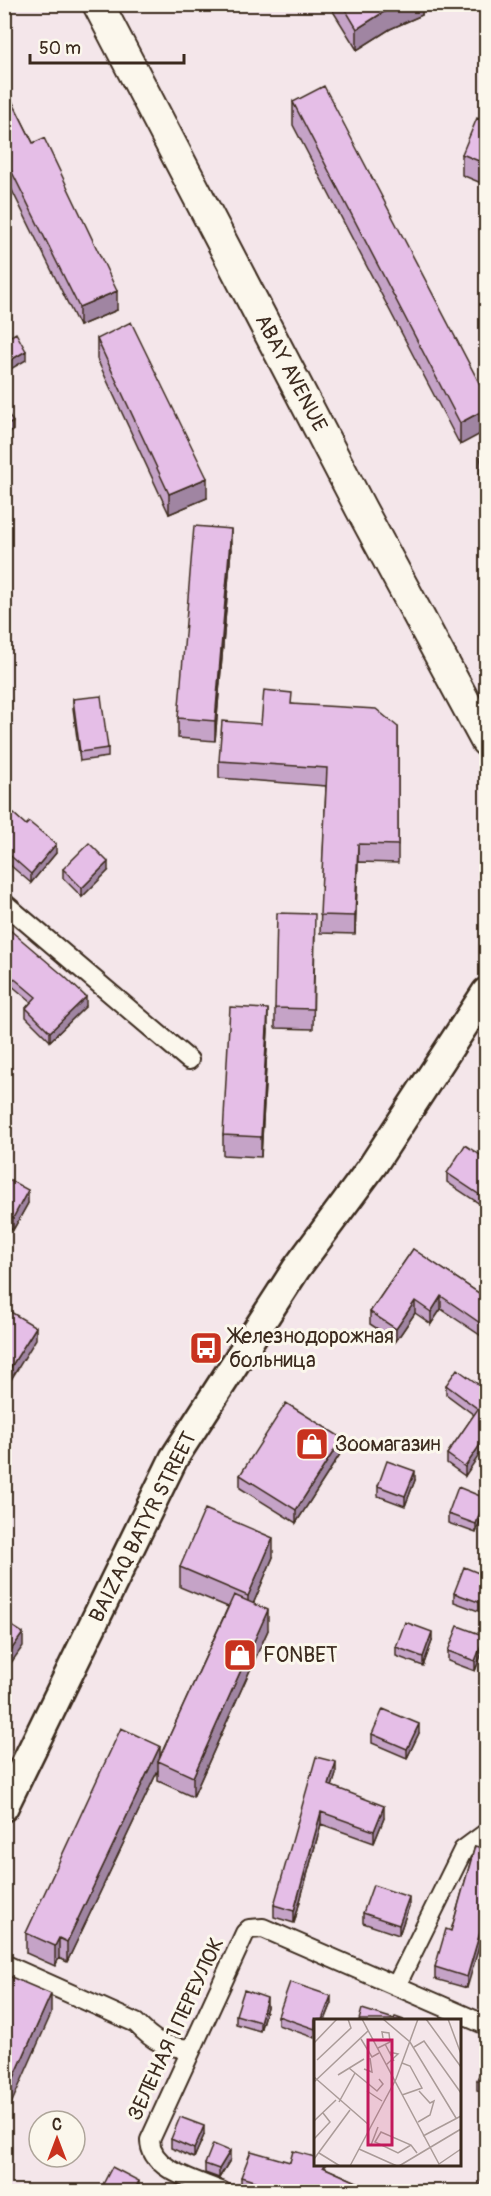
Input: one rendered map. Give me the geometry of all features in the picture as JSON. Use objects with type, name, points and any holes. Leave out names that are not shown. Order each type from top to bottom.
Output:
[{"type":"main road","name":"ABAY AVENUE","points":[[98,4],[361,509],[486,741]]},
{"type":"main road","name":"BAIZAQ BATYR STREET","points":[[8,1792],[174,1458],[296,1269],[372,1165],[486,993]]},
{"type":"street","points":[[4,903],[189,1060]]},
{"type":"street","points":[[486,1833],[463,1850],[396,1986],[486,2025]]},
{"type":"street","name":"ЗЕЛЕНАЯ 1 ПЕРЕУЛОК","points":[[223,2192],[162,2166],[150,2148],[150,2140],[245,1933],[249,1929],[263,1928],[396,1986]]},
{"type":"street","points":[[4,1964],[136,2023],[149,2037],[161,2044],[190,2049]]},
{"type":"building","points":[[342,4],[399,4],[357,29]]},
{"type":"building","points":[[4,85],[33,143],[44,138],[117,291],[79,307],[4,156]]},
{"type":"building","points":[[324,86],[486,396],[486,409],[460,423],[293,102]]},
{"type":"building","points":[[477,118],[486,122],[486,164],[462,154]]},
{"type":"building","points":[[131,322],[207,478],[169,494],[97,339]]},
{"type":"building","points":[[16,333],[26,351],[4,364],[4,340]]},
{"type":"building","points":[[4,407],[13,422],[4,427]]},
{"type":"building","points":[[486,454],[486,471],[480,457]]},
{"type":"building","points":[[194,526],[231,529],[215,721],[178,718]]},
{"type":"building","points":[[264,690],[292,693],[291,704],[376,709],[398,727],[398,845],[358,844],[355,916],[320,915],[327,768],[219,761],[222,721],[261,724]]},
{"type":"building","points":[[101,696],[108,748],[80,752],[73,699]]},
{"type":"building","points":[[4,805],[26,825],[29,822],[56,844],[31,874],[4,850]]},
{"type":"building","points":[[89,843],[108,862],[82,888],[63,869]]},
{"type":"building","points":[[277,913],[315,914],[313,1009],[275,1008]]},
{"type":"building","points":[[4,925],[86,997],[50,1032],[26,1008],[36,997],[4,970]]},
{"type":"building","points":[[230,1007],[268,1009],[261,1137],[223,1135]]},
{"type":"building","points":[[465,1145],[486,1159],[486,1199],[447,1173]]},
{"type":"building","points":[[4,1177],[28,1190],[13,1218],[4,1213]]},
{"type":"building","points":[[413,1249],[486,1298],[486,1327],[441,1296],[431,1312],[415,1301],[396,1329],[370,1312]]},
{"type":"building","points":[[4,1308],[36,1327],[4,1378]]},
{"type":"building","points":[[457,1369],[486,1390],[486,1436],[465,1467],[447,1454],[478,1409],[446,1385]]},
{"type":"building","points":[[286,1403],[342,1438],[296,1510],[240,1475]]},
{"type":"building","points":[[387,1461],[415,1471],[405,1496],[378,1486]]},
{"type":"building","points":[[458,1487],[485,1498],[476,1524],[448,1514]]},
{"type":"building","points":[[205,1509],[273,1538],[248,1596],[180,1567]]},
{"type":"building","points":[[464,1567],[486,1576],[486,1589],[481,1603],[454,1593]]},
{"type":"building","points":[[234,1595],[268,1610],[193,1777],[158,1761]]},
{"type":"building","points":[[4,1621],[23,1633],[4,1660]]},
{"type":"building","points":[[405,1622],[432,1632],[423,1657],[396,1647]]},
{"type":"building","points":[[458,1626],[485,1636],[475,1661],[448,1651]]},
{"type":"building","points":[[383,1709],[419,1724],[407,1749],[372,1734]]},
{"type":"building","points":[[121,1728],[160,1746],[67,1942],[59,1938],[55,1946],[26,1933]]},
{"type":"building","points":[[316,1757],[336,1762],[329,1785],[384,1806],[374,1831],[321,1812],[294,1911],[274,1905]]},
{"type":"building","points":[[475,1846],[486,1849],[486,1912],[467,1977],[435,1967],[446,1929],[451,1931]]},
{"type":"building","points":[[373,1885],[409,1897],[399,1925],[363,1913]]},
{"type":"building","points":[[4,1974],[51,1994],[4,2100]]},
{"type":"building","points":[[290,1982],[331,1996],[322,2019],[314,2019],[314,2029],[278,2016]]},
{"type":"building","points":[[244,1990],[267,1998],[260,2022],[236,2015]]},
{"type":"building","points":[[362,2009],[394,2019],[359,2019]]},
{"type":"building","points":[[486,2060],[486,2084],[477,2080]]},
{"type":"building","points":[[180,2117],[204,2126],[194,2149],[171,2139]]},
{"type":"building","points":[[213,2144],[230,2151],[219,2169],[205,2164]]},
{"type":"building","points":[[251,2151],[290,2162],[293,2151],[314,2157],[314,2166],[323,2166],[379,2192],[289,2192],[241,2177]]},
{"type":"building","points":[[112,2167],[139,2181],[133,2192],[99,2192]]},
{"type":"building","points":[[484,2174],[486,2192],[477,2192]]},
{"type":"place","name":"Железнодорожная больница","points":[[206,1348]]},
{"type":"place","name":"Зоомагазин","points":[[312,1444]]},
{"type":"place","name":"FONBET","points":[[240,1655]]}]
